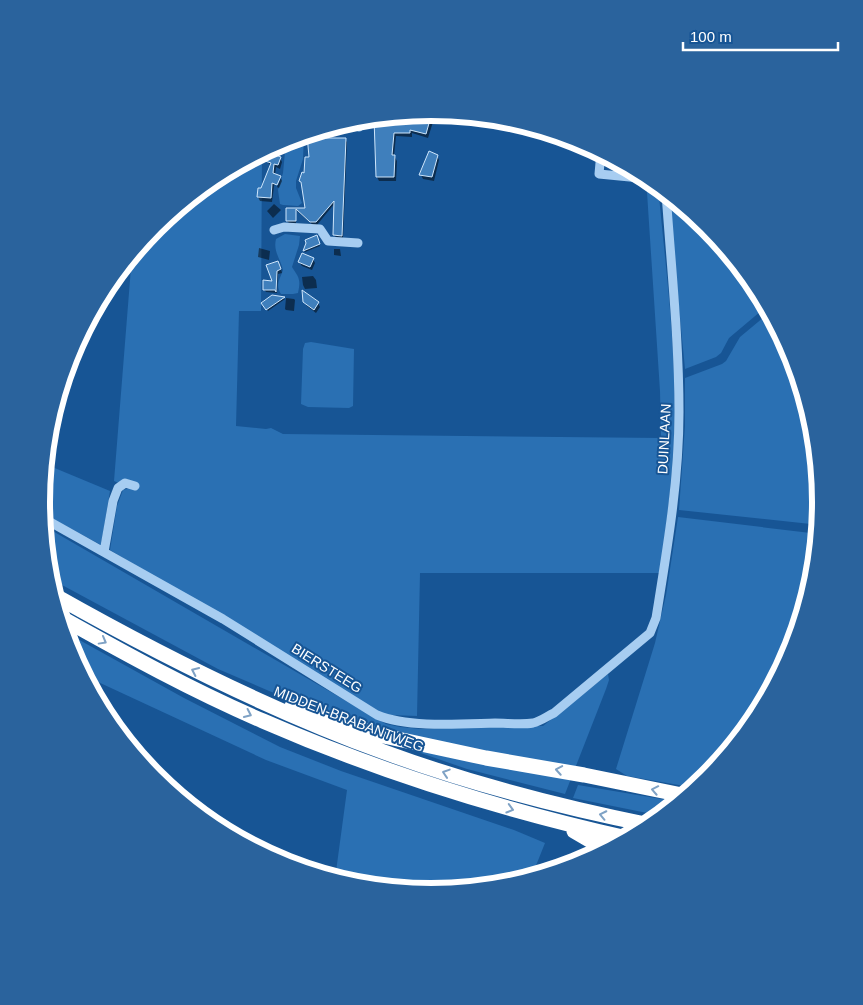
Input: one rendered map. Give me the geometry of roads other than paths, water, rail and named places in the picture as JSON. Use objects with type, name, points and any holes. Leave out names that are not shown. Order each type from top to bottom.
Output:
[{"type":"highway","name":"MIDDEN-BRABANTWEG","points":[[63,600],[154,650],[240,692],[357,742],[441,771],[568,808],[639,823]]},
{"type":"highway","points":[[69,622],[173,678],[264,721],[353,758],[436,787],[562,823],[617,836]]},
{"type":"highway","points":[[240,692],[313,712],[379,735],[486,758],[584,775],[677,794]]},
{"type":"highway","points":[[562,823],[599,845]]},
{"type":"street","points":[[600,160],[599,174],[630,177]]},
{"type":"street","name":"DUINLAAN","points":[[610,666],[650,633],[654,627],[672,513],[677,468],[679,403],[667,202]]},
{"type":"street","points":[[274,230],[284,227],[320,229],[328,242],[358,243]]},
{"type":"street","points":[[104,552],[113,501],[118,488],[125,483],[135,486]]},
{"type":"street","name":"BIERSTEEG","points":[[51,522],[223,619],[377,715],[389,720],[414,723],[533,723],[554,713],[610,666]]}]
